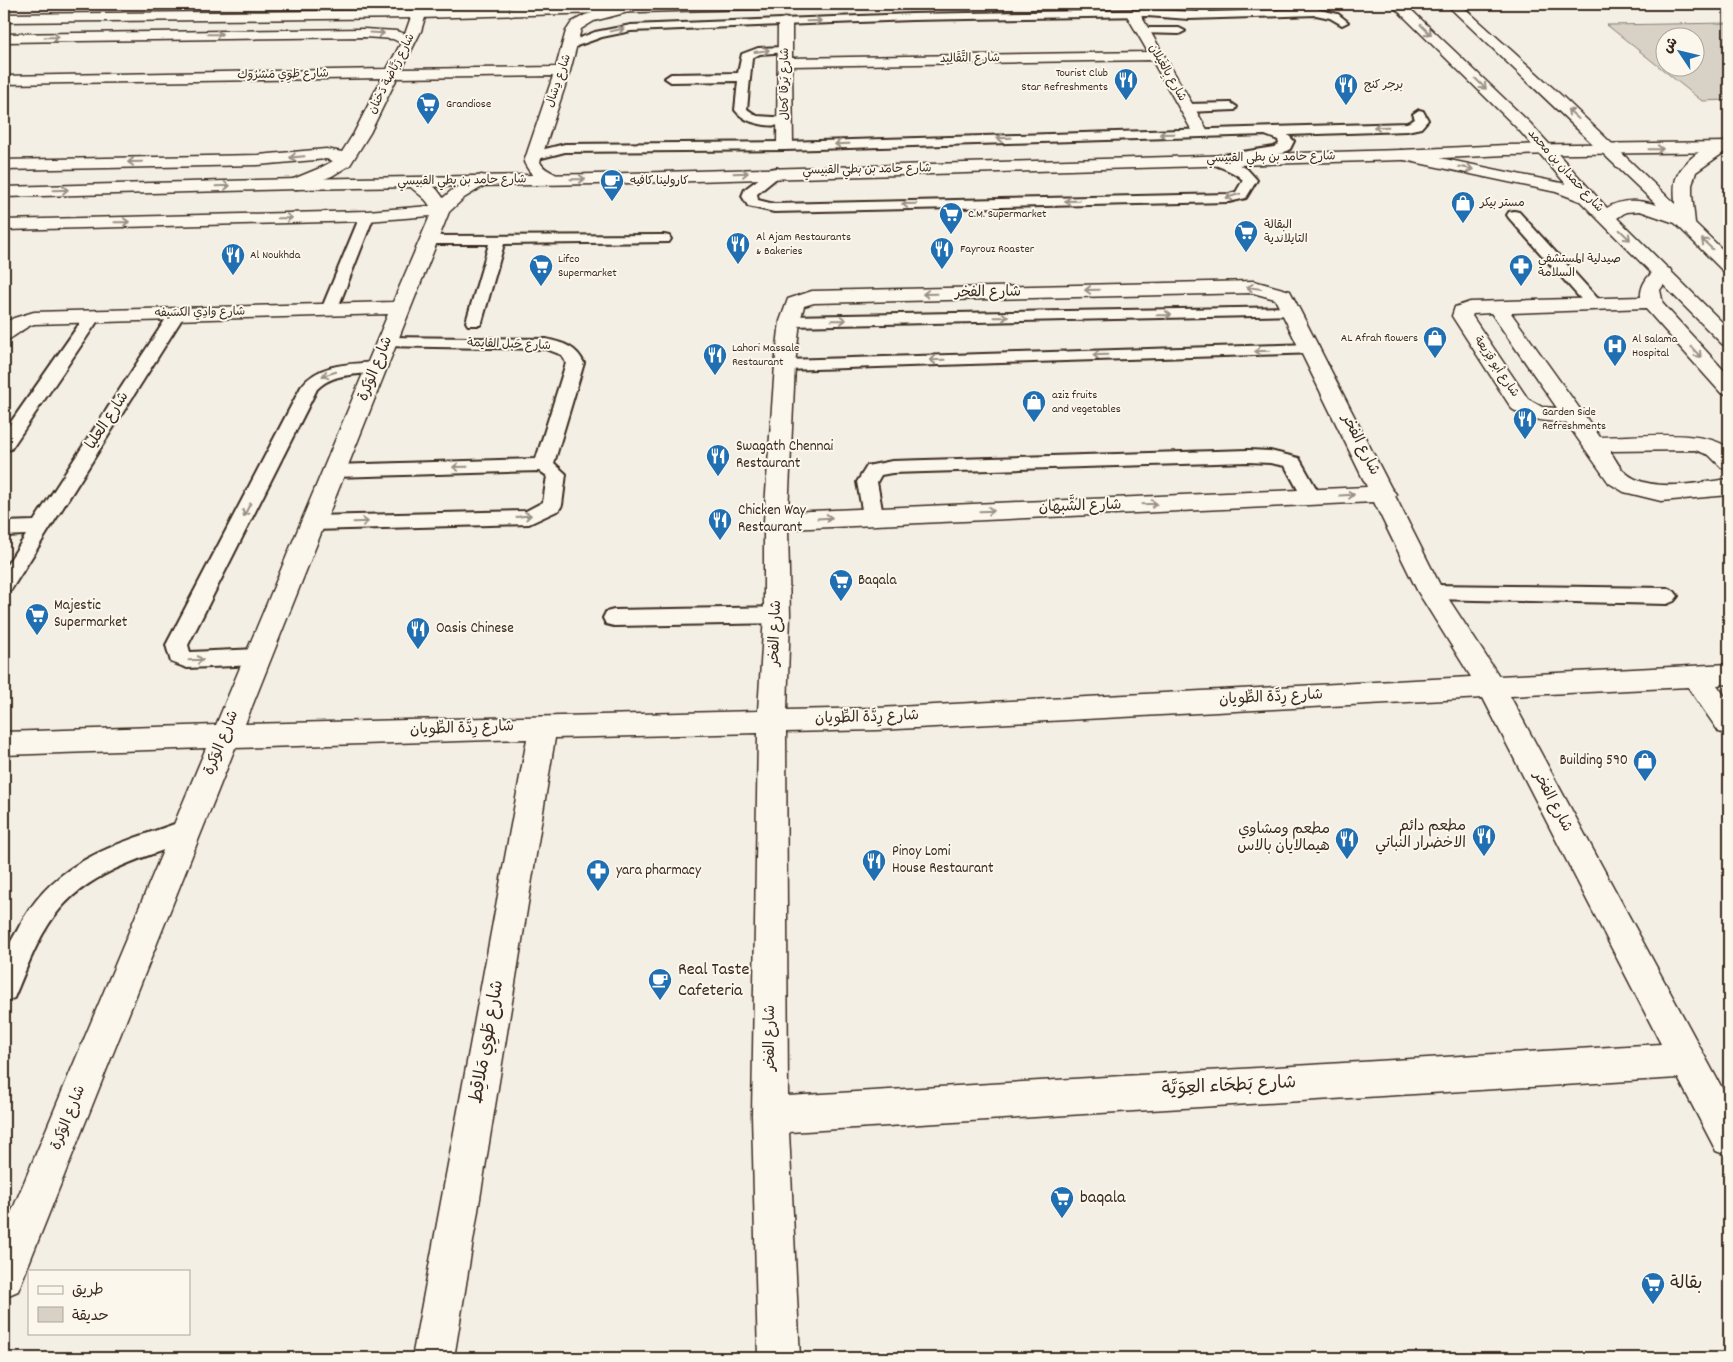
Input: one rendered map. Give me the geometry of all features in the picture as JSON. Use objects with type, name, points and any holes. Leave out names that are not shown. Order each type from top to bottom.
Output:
[{"type":"street","points":[[511,12],[538,4]]},
{"type":"street","points":[[4,18],[379,14],[416,9],[511,12],[622,6],[784,4]]},
{"type":"street","name":"شارع حمدان بن محمد","points":[[1398,4],[1524,126],[1588,199],[1729,340]]},
{"type":"street","points":[[1452,4],[1585,125],[1607,149],[1729,266]]},
{"type":"street","points":[[573,30],[576,25],[584,20],[622,6]]},
{"type":"street","name":"شارع رَبَّاضة دَخنان","points":[[297,184],[326,172],[344,161],[362,133],[417,25],[416,9]]},
{"type":"street","name":"شارع بِالغَيلان","points":[[1132,14],[1200,133]]},
{"type":"street","name":"شارع بَرقا كحال","points":[[785,22],[785,146]]},
{"type":"street","name":"شارع دِسَال","points":[[534,156],[571,45],[573,30]]},
{"type":"street","points":[[4,38],[364,32],[386,34],[408,41]]},
{"type":"street","name":"شارع التَّقَالِيد","points":[[784,56],[1157,56]]},
{"type":"street","name":"شارع طَوِي مَشرُوك","points":[[4,80],[563,70]]},
{"type":"street","name":"شارع رَبَّاضة دَخنان","points":[[321,154],[344,145],[362,133]]},
{"type":"street","points":[[1686,223],[1683,196],[1684,177],[1695,162],[1725,148]]},
{"type":"street","name":"شارع حامد بن بطي القبيسي","points":[[4,192],[1401,156],[1544,149],[1725,148]]},
{"type":"street","points":[[4,165],[258,160],[321,154],[335,155],[344,161]]},
{"type":"street","points":[[534,156],[532,162],[538,172],[552,179]]},
{"type":"street","points":[[1401,156],[1560,188],[1588,199]]},
{"type":"street","name":"شارع الوَكرة","points":[[4,1277],[442,210],[458,194],[481,180]]},
{"type":"street","points":[[4,225],[367,216],[442,210],[432,194],[415,182]]},
{"type":"street","points":[[1607,217],[1614,209],[1620,206],[1634,205],[1657,211],[1686,223]]},
{"type":"street","points":[[1663,273],[1654,282],[1650,292],[1656,310],[1729,388]]},
{"type":"street","name":"شارع الفخر","points":[[779,1358],[770,1116],[772,721],[777,615],[776,521],[784,365],[790,321],[796,303],[812,297],[1254,286],[1283,295],[1384,494],[1431,592],[1491,686],[1729,1138]]},
{"type":"street","name":"شارع أبو قِرَيعة","points":[[1574,415],[1545,416],[1531,411],[1520,404],[1462,316],[1462,312],[1465,309],[1497,307],[1652,302]]},
{"type":"street","points":[[1497,307],[1617,478],[1637,489],[1661,493],[1729,487]]},
{"type":"street","name":"شارع وادِي الكسَيفه","points":[[4,335],[10,327],[20,321],[34,318],[401,308]]},
{"type":"street","points":[[1594,444],[1697,443],[1717,450],[1729,462]]},
{"type":"street","name":"شارع الشَّبهان","points":[[776,521],[873,515],[1384,494]]},
{"type":"street","name":"شارع رِدَّة الطِّويان","points":[[4,743],[878,719],[1729,674]]},
{"type":"street","points":[[1696,676],[1729,724]]},
{"type":"street","name":"شارع طَوِي مَلاقِط","points":[[433,1358],[544,727]]},
{"type":"street","name":"شارع بَطحَاء العِوَيَّة","points":[[770,1116],[1688,1060]]},
{"type":"lane","points":[[1196,4],[1204,8],[1204,15]]},
{"type":"lane","points":[[571,45],[599,34],[631,28],[922,17],[1164,13],[1194,16],[1316,12],[1334,16],[1342,22]]},
{"type":"lane","points":[[573,30],[599,34]]},
{"type":"lane","points":[[1142,31],[1179,31]]},
{"type":"lane","points":[[784,56],[764,50],[749,54],[745,59],[742,113],[754,119],[785,121]]},
{"type":"lane","points":[[671,78],[744,77]]},
{"type":"lane","points":[[1187,108],[1231,107]]},
{"type":"lane","points":[[534,156],[565,148],[785,146],[1407,127],[1422,120],[1419,114]]},
{"type":"lane","points":[[1215,160],[1278,150],[1286,146],[1287,142],[1283,137],[1262,130]]},
{"type":"lane","points":[[540,136],[552,144],[565,148]]},
{"type":"lane","points":[[777,172],[750,192],[750,199],[753,203],[774,208],[1229,198],[1241,195],[1250,180],[1244,172],[1232,165],[1215,160]]},
{"type":"lane","points":[[1514,215],[1594,304]]},
{"type":"lane","points":[[329,310],[367,216]]},
{"type":"lane","points":[[429,240],[664,239]]},
{"type":"lane","points":[[474,322],[498,240]]},
{"type":"lane","points":[[790,321],[1291,312]]},
{"type":"lane","name":"شارع العليا","points":[[4,585],[177,314]]},
{"type":"lane","points":[[4,445],[93,316]]},
{"type":"lane","name":"شارع حَبل القايمة","points":[[258,657],[187,660],[179,656],[178,645],[310,387],[318,378],[330,372],[382,355],[546,344],[562,347],[571,353],[575,363],[544,465]]},
{"type":"lane","points":[[784,365],[1311,349]]},
{"type":"lane","points":[[873,515],[867,482],[874,470],[892,467],[1248,456],[1270,457],[1292,462],[1311,497]]},
{"type":"lane","points":[[313,523],[529,517],[552,505],[557,474],[544,465],[334,471]]},
{"type":"lane","points":[[4,529],[40,528]]},
{"type":"lane","points":[[1431,592],[1667,596]]},
{"type":"lane","points":[[614,618],[777,615]]},
{"type":"lane","points":[[4,990],[37,920],[49,902],[65,886],[98,864],[186,831]]},
{"type":"green space","points":[[1729,23],[1729,100],[1702,101],[1673,78],[1706,78],[1706,28],[1656,28],[1656,64],[1607,25]]},
{"type":"place","name":"Tourist Club Star Refreshments","points":[[1126,101]]},
{"type":"place","name":"برجر كنج","points":[[1346,106]]},
{"type":"place","name":"Grandiose","points":[[428,125]]},
{"type":"place","name":"كارولينا كافيه","points":[[612,202]]},
{"type":"place","name":"مستر بيكر","points":[[1463,224]]},
{"type":"place","name":"C.M. Supermarket","points":[[951,235]]},
{"type":"place","name":"البقالة التايلاندية","points":[[1246,253]]},
{"type":"place","name":"Al Ajam Restaurants & Bakeries","points":[[738,265]]},
{"type":"place","name":"Fayrouz Roaster","points":[[942,270]]},
{"type":"place","name":"Al Noukhda","points":[[233,276]]},
{"type":"place","name":"Lifco Supermarket","points":[[541,287]]},
{"type":"place","name":"صيدلية المستشفى السلامة","points":[[1521,287]]},
{"type":"place","name":"AL Afrah flowers","points":[[1435,359]]},
{"type":"place","name":"Al Salama Hospital","points":[[1615,367]]},
{"type":"place","name":"Lahori Massale Restaurant","points":[[715,376]]},
{"type":"place","name":"aziz fruits and vegetables","points":[[1034,423]]},
{"type":"place","name":"Garden Side Refreshments","points":[[1525,440]]},
{"type":"place","name":"Swagath Chennai Restaurant","points":[[718,477]]},
{"type":"place","name":"Chicken Way Restaurant","points":[[720,541]]},
{"type":"place","name":"Baqala","points":[[841,602]]},
{"type":"place","name":"Majestic Supermarket","points":[[37,636]]},
{"type":"place","name":"Oasis Chinese","points":[[418,650]]},
{"type":"place","name":"Building 590","points":[[1645,782]]},
{"type":"place","name":"مطعم دائم الاخضرار النباتي","points":[[1484,857]]},
{"type":"place","name":"مطعم ومشاوي هيمالايان بالاس","points":[[1347,860]]},
{"type":"place","name":"Pinoy Lomi House Restaurant","points":[[874,882]]},
{"type":"place","name":"yara pharmacy","points":[[598,892]]},
{"type":"place","name":"Real Taste Cafeteria","points":[[660,1001]]},
{"type":"place","name":"baqala","points":[[1062,1219]]},
{"type":"place","name":"بقالة","points":[[1653,1305]]}]
